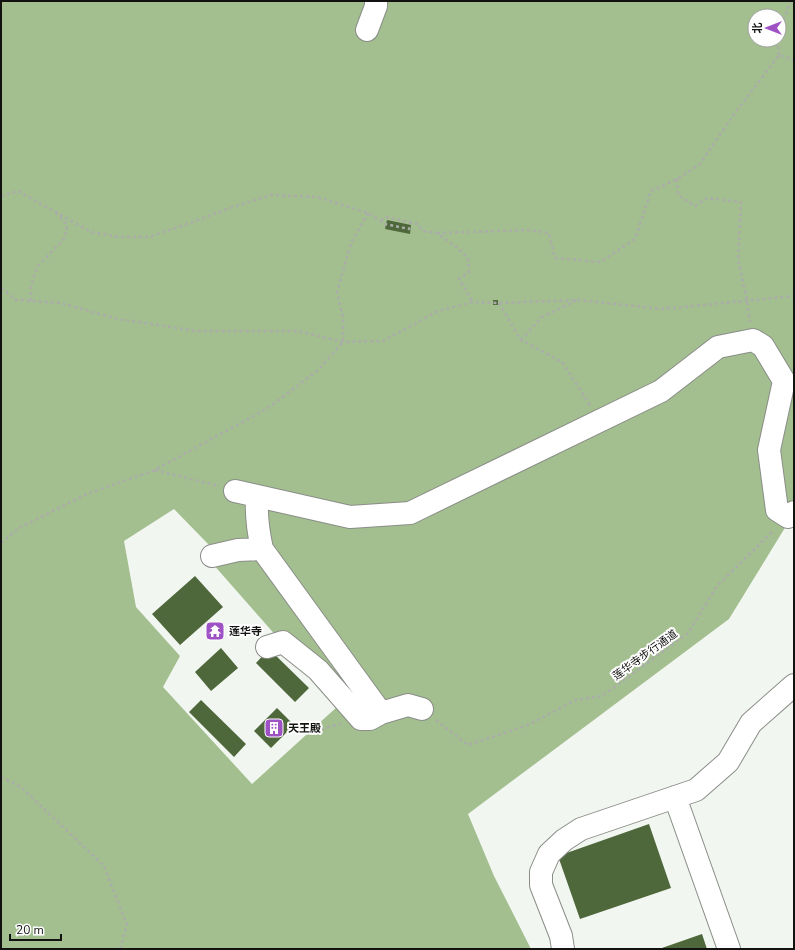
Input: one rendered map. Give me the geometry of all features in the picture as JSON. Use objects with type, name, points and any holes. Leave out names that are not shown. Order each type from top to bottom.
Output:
[{"type":"street","points":[[367,30],[376,6],[376,1]]},
{"type":"street","points":[[235,491],[350,517],[410,513],[661,391],[718,347],[753,340],[763,346],[784,381],[769,450],[777,510],[791,514]]},
{"type":"street","points":[[257,497],[257,527],[262,549],[371,716]]},
{"type":"street","points":[[212,556],[238,550],[262,549]]},
{"type":"street","points":[[268,647],[283,642],[371,716]]},
{"type":"street","points":[[563,949],[561,936],[541,885],[541,872],[549,854],[564,840],[581,829],[696,790],[728,762],[751,723],[794,685]]},
{"type":"street","points":[[371,716],[408,705],[422,709]]},
{"type":"street","points":[[676,797],[729,949]]},
{"type":"path","points":[[787,11],[791,1]]},
{"type":"path","points":[[381,221],[386,217],[410,222],[418,224],[423,231],[437,234],[529,230],[549,233],[554,258],[600,262],[635,239],[651,191],[677,179],[699,165],[735,113],[779,55],[778,48]]},
{"type":"path","points":[[779,55],[794,60]]},
{"type":"path","points":[[677,179],[678,195],[695,206],[707,198],[741,202],[738,259],[747,300]]},
{"type":"path","points":[[1,196],[18,191],[91,232],[118,237],[149,237],[271,195],[317,197],[368,213],[385,224],[409,229],[410,222]]},
{"type":"path","points":[[30,301],[31,286],[37,267],[65,238],[67,225],[55,213]]},
{"type":"path","points":[[1,543],[19,528],[87,494],[155,470],[268,408],[318,370],[342,342],[342,318],[337,292],[351,243],[368,213]]},
{"type":"path","points":[[437,234],[459,248],[468,258],[468,272],[459,279],[473,302]]},
{"type":"path","points":[[1,288],[16,300],[60,303],[118,319],[198,331],[298,331],[342,342],[383,341],[438,311],[473,302],[498,303],[578,300],[663,310],[794,296]]},
{"type":"path","points":[[521,340],[542,317],[578,300]]},
{"type":"path","points":[[498,303],[521,340],[562,362],[600,420]]},
{"type":"path","points":[[155,470],[235,491]]},
{"type":"path","name":"莲华寺步行通道","points":[[422,709],[468,745],[528,726],[576,700],[602,696],[688,633],[717,586],[791,514]]},
{"type":"path","points":[[299,723],[308,729],[321,729],[371,716]]},
{"type":"path","points":[[1,777],[21,787],[104,866],[127,925],[120,949]]},
{"type":"green space","points":[[1,1],[794,1],[794,521],[786,526],[729,619],[468,814],[494,876],[531,949],[1,949]],"holes":[[[174,509],[209,545],[212,563],[338,706],[252,784],[163,687],[180,656],[136,607],[124,541]]]},
{"type":"building","points":[[387,220],[411,225],[410,234],[385,229]]},
{"type":"building","points":[[493,300],[498,300],[498,305],[493,305]]},
{"type":"building","points":[[195,576],[223,607],[180,645],[152,614]]},
{"type":"building","points":[[221,648],[238,668],[211,691],[195,672]]},
{"type":"building","points":[[269,649],[309,688],[295,702],[256,663]]},
{"type":"building","points":[[201,700],[246,744],[234,757],[189,712]]},
{"type":"building","name":"天王殿","points":[[277,708],[294,725],[271,748],[254,731]]},
{"type":"building","points":[[649,824],[671,888],[580,919],[558,856]]},
{"type":"building","points":[[702,934],[707,949],[659,949]]},
{"type":"place","name":"莲华寺","points":[[215,631]]},
{"type":"place","name":"天王殿","points":[[274,728]]}]
